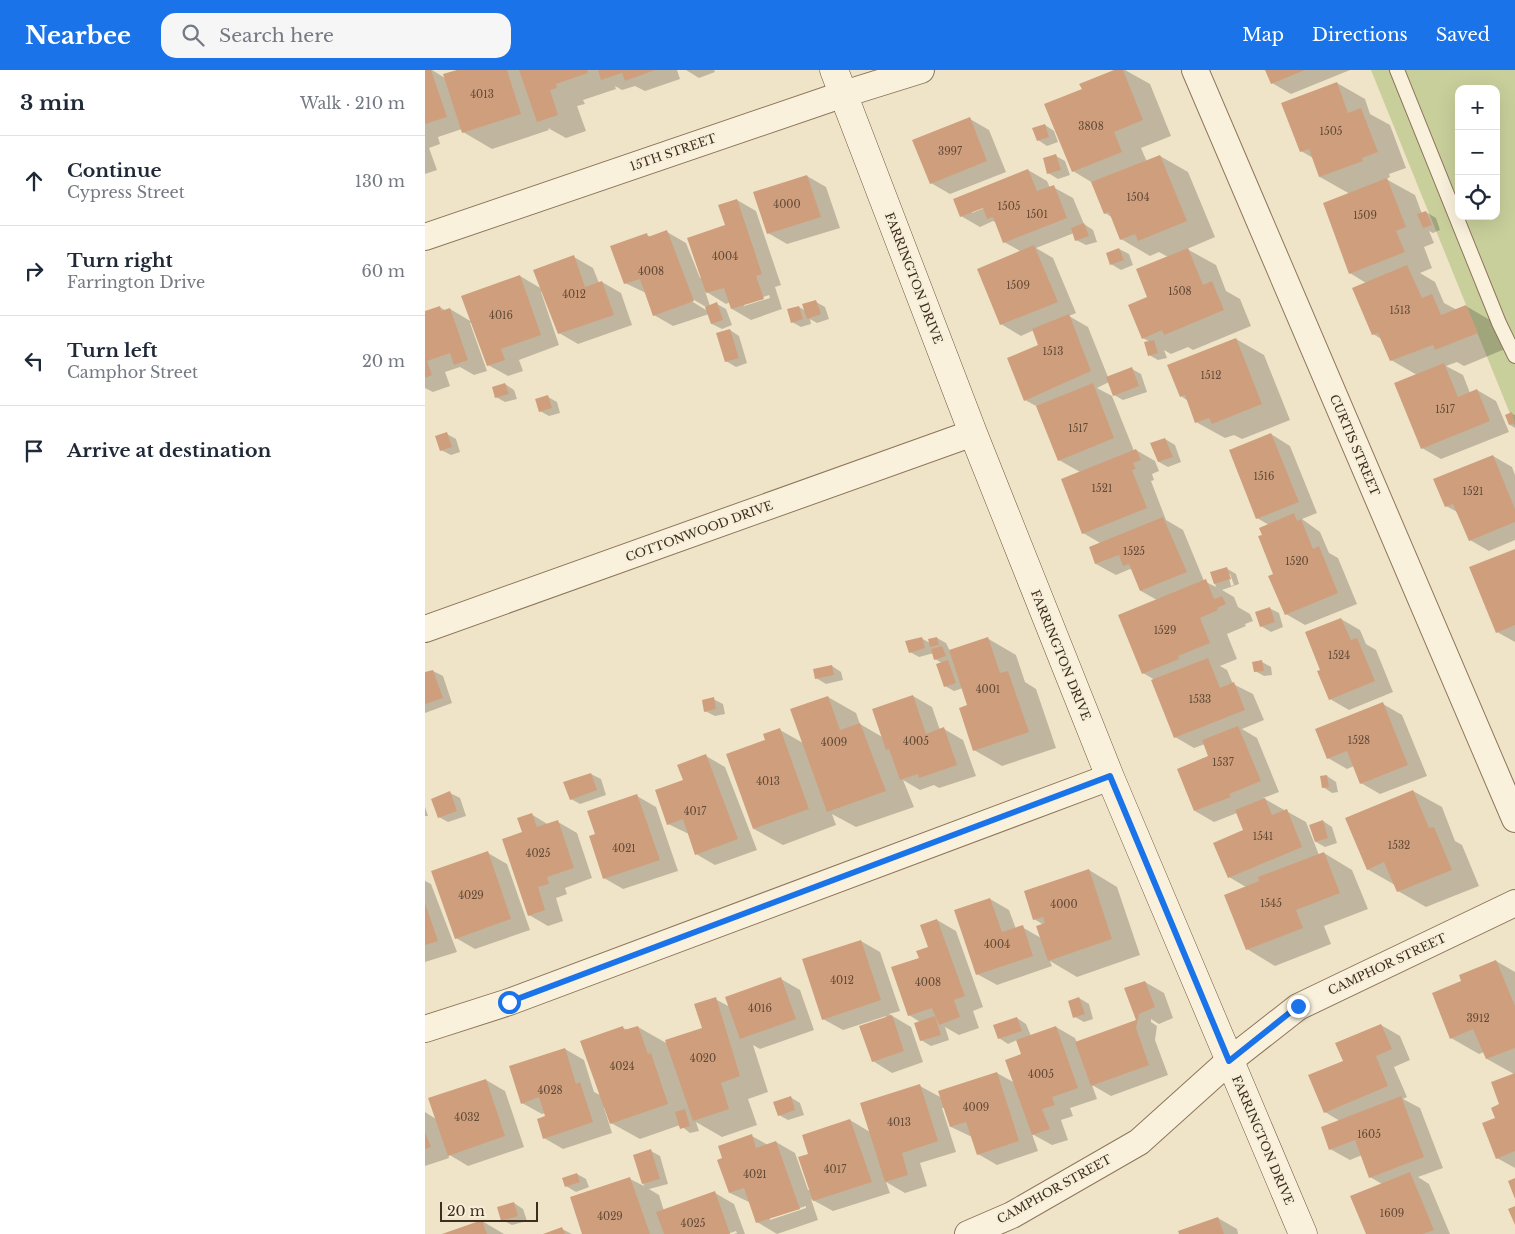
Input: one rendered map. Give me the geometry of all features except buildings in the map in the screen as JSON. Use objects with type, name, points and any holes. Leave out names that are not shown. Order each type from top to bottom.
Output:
[{"type":"street","name":"15TH STREET","points":[[425,237],[839,82],[921,70]]},
{"type":"street","name":"CURTIS STREET","points":[[1195,70],[1515,819]]},
{"type":"street","name":"FARRINGTON DRIVE","points":[[839,82],[973,433],[1110,776],[1303,1234]]},
{"type":"street","name":"COTTONWOOD DRIVE","points":[[425,629],[973,433]]},
{"type":"street","points":[[425,1029],[509,1002],[1110,776]]},
{"type":"street","name":"CAMPHOR STREET","points":[[968,1234],[1012,1215],[1139,1142],[1229,1061],[1298,1006],[1515,903]]},
{"type":"lane","points":[[1397,70],[1499,323],[1515,356]]},
{"type":"green space","points":[[1371,70],[1515,70],[1515,426]]},
{"type":"route","points":[[509,1002],[1110,776],[1229,1061],[1298,1006]]}]
